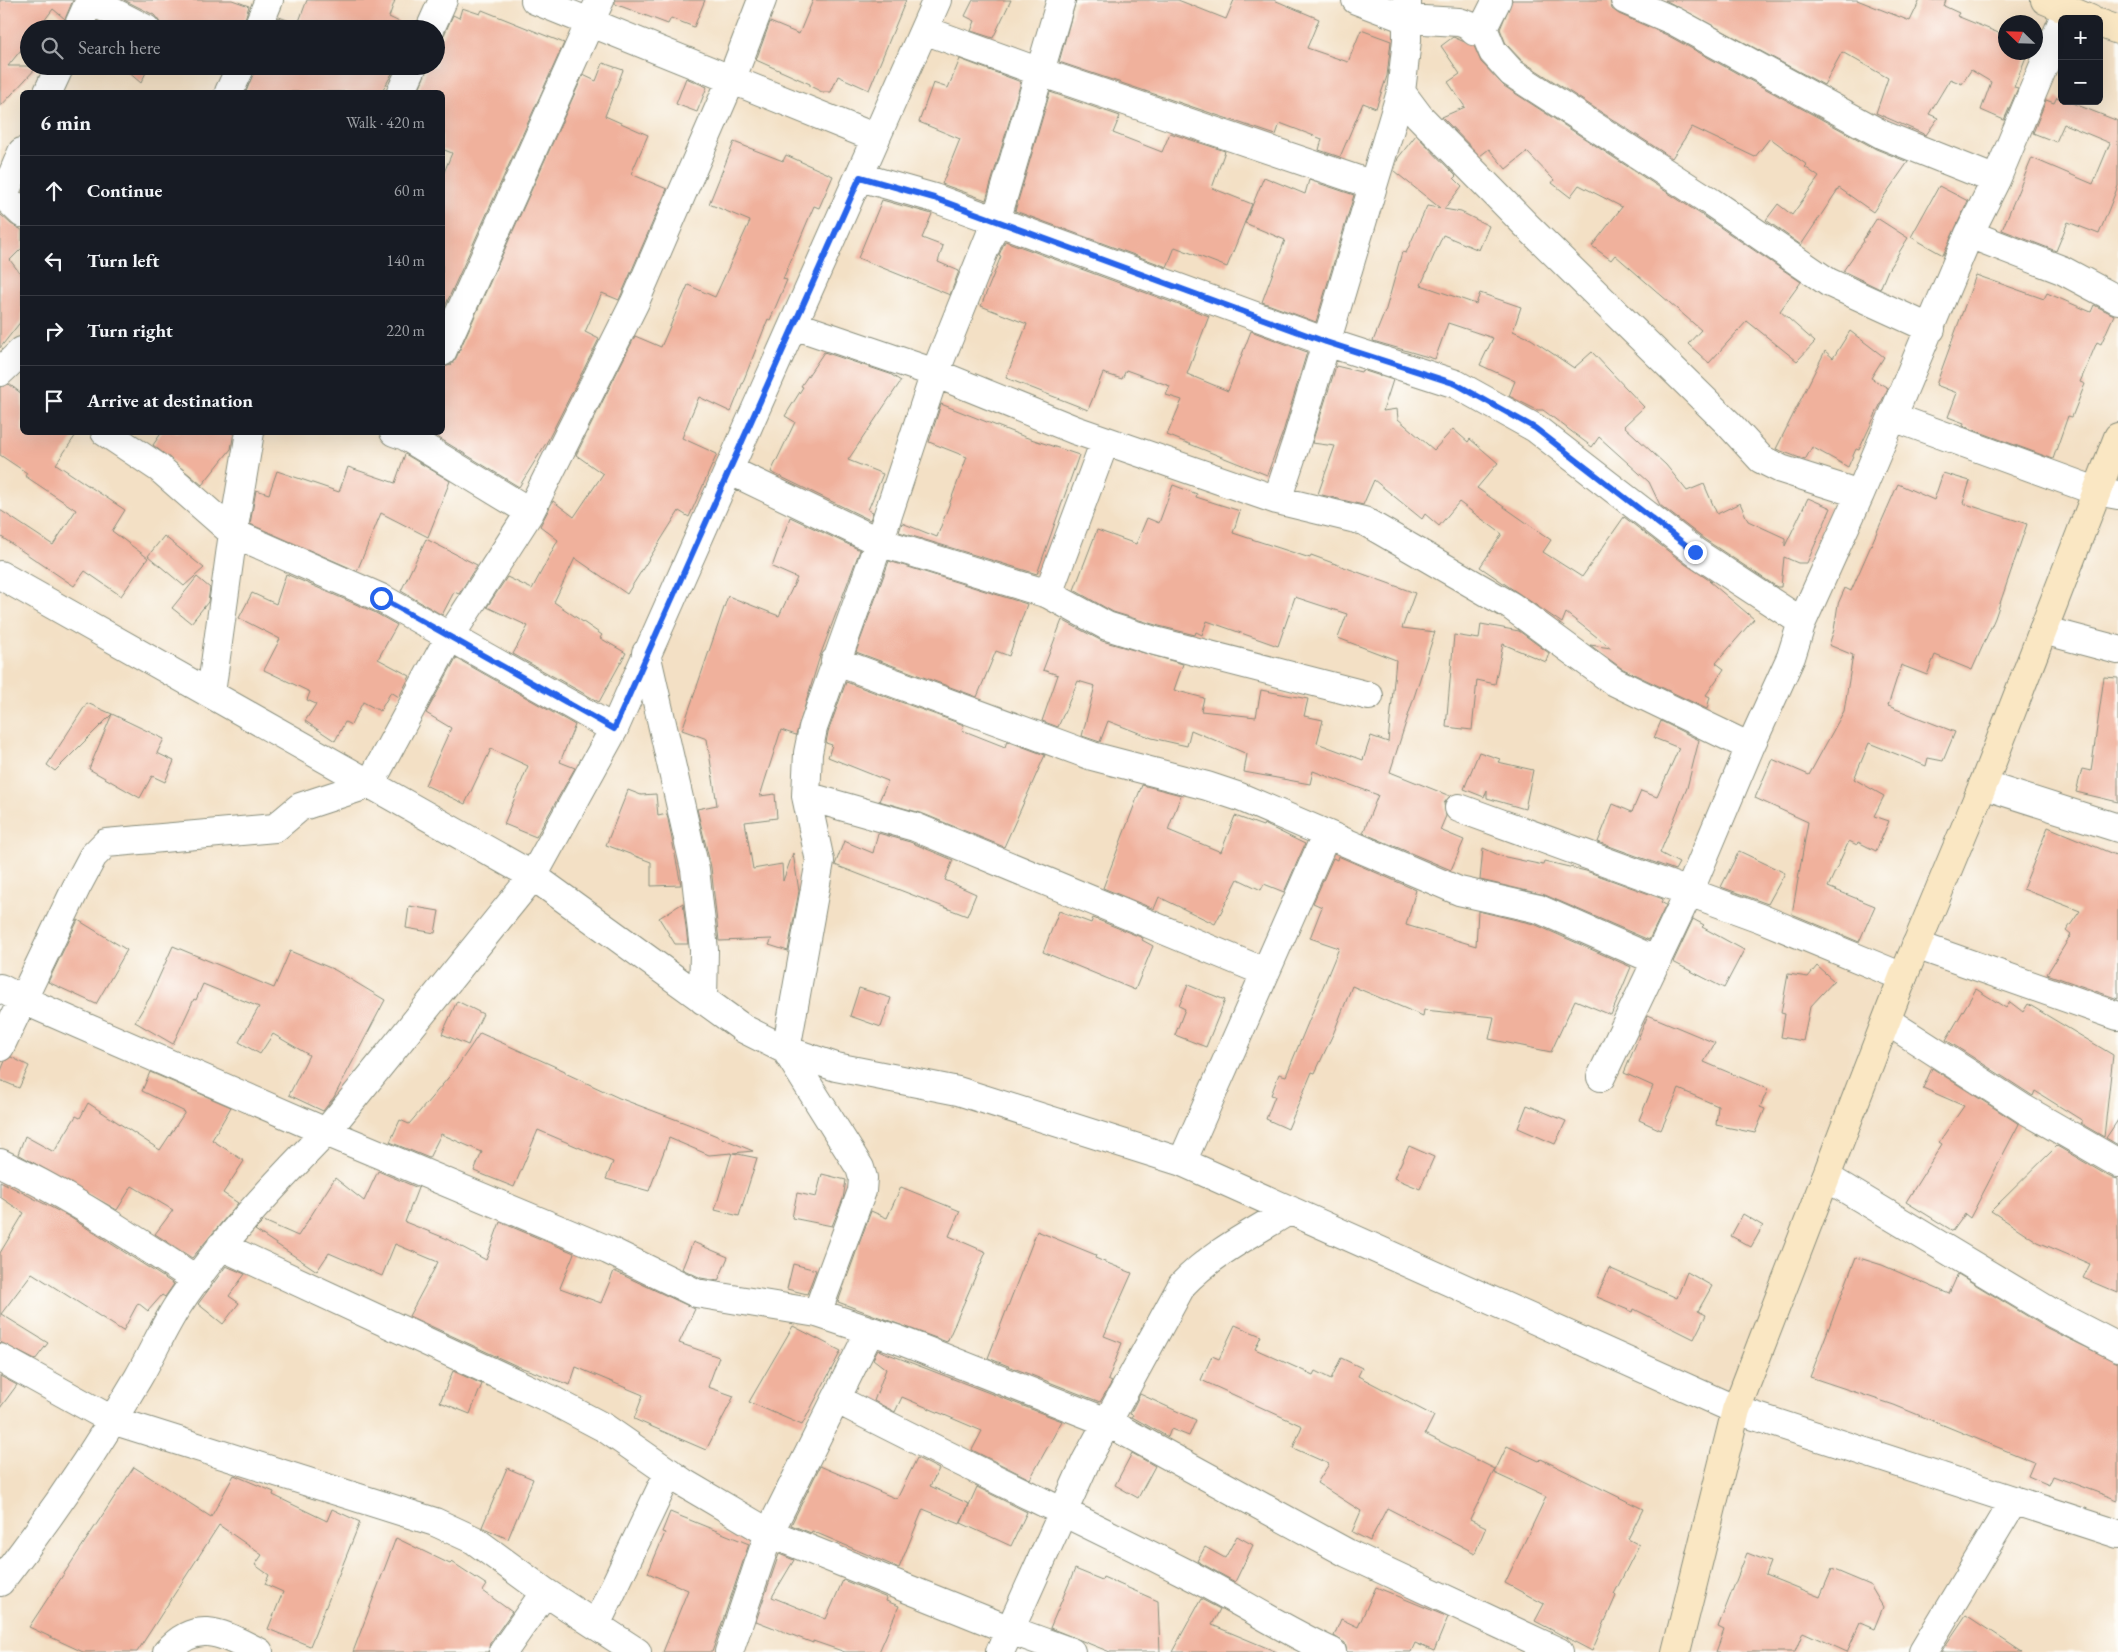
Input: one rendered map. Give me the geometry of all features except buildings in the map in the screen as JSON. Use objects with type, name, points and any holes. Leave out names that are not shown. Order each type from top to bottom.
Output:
[{"type":"street","points":[[81,20],[90,0],[129,20]]},
{"type":"street","points":[[261,20],[269,0]]},
{"type":"street","points":[[434,20],[443,0]]},
{"type":"street","points":[[535,0],[596,11],[732,78],[876,138]]},
{"type":"street","points":[[0,1047],[12,994],[76,888],[93,856],[106,843],[275,828],[300,807],[370,784],[449,638],[530,512],[635,302],[732,78],[762,0]]},
{"type":"street","points":[[5,1565],[112,1420],[178,1306],[222,1246],[290,1169],[326,1132],[533,876],[614,729],[646,653],[860,177],[937,0]]},
{"type":"street","points":[[817,1313],[862,1191],[862,1178],[860,1168],[786,1050],[820,861],[812,812],[806,796],[808,753],[813,728],[835,661],[879,542],[935,373],[996,221],[1061,0]]},
{"type":"street","points":[[1356,0],[1406,9],[1459,22],[1468,25],[1474,31],[1483,28],[1497,0]]},
{"type":"street","points":[[1625,0],[1682,25],[1883,135],[1996,180]]},
{"type":"street","points":[[1277,500],[1401,92],[1406,40],[1406,9]]},
{"type":"street","points":[[445,345],[596,11]]},
{"type":"street","points":[[1601,1077],[1689,892],[1750,747],[1791,657],[1802,622],[1860,494],[1969,234],[1996,180],[2065,14]]},
{"type":"street","points":[[2103,24],[2118,30]]},
{"type":"street","points":[[1483,28],[1493,52],[1512,73],[1711,202],[1828,282],[1931,328]]},
{"type":"street","points":[[924,30],[1040,72],[1373,185]]},
{"type":"street","points":[[49,90],[56,75]]},
{"type":"street","points":[[402,90],[409,75]]},
{"type":"street","points":[[1401,92],[1419,116],[1728,423],[1761,459],[1781,469],[1860,494]]},
{"type":"street","points":[[9,200],[20,159]]},
{"type":"street","points":[[860,177],[934,198],[1326,342],[1456,384],[1535,428],[1695,552],[1802,622]]},
{"type":"street","points":[[1969,234],[2062,270],[2118,300]]},
{"type":"street","points":[[794,325],[935,373],[1105,441],[1277,500],[1364,521],[1511,606],[1613,681],[1750,747]]},
{"type":"street","points":[[6,372],[20,354]]},
{"type":"street","points":[[1893,417],[2107,493]]},
{"type":"street","points":[[110,435],[159,468],[233,533],[381,598],[449,638],[614,729]]},
{"type":"street","points":[[211,693],[233,533],[249,435]]},
{"type":"street","points":[[403,435],[530,512]]},
{"type":"street","points":[[1676,1652],[1736,1410],[1916,945],[1983,785],[2043,630],[2107,493],[2118,437]]},
{"type":"street","points":[[1048,594],[1105,441]]},
{"type":"street","points":[[729,470],[879,542],[1048,594],[1107,626],[1147,639],[1369,696]]},
{"type":"street","points":[[0,575],[533,876],[703,1000],[744,1028],[786,1050],[836,1066],[958,1091],[1182,1162],[1736,1410],[2118,1534]]},
{"type":"street","points":[[2043,630],[2118,650]]},
{"type":"street","points":[[646,653],[694,869],[704,950],[703,1000]]},
{"type":"street","points":[[835,661],[1092,756],[1207,786],[1240,797],[1459,891],[1539,909],[1657,961]]},
{"type":"street","points":[[1983,785],[2118,828]]},
{"type":"street","points":[[806,796],[915,826],[1265,972]]},
{"type":"street","points":[[1459,808],[1760,918],[1904,977]]},
{"type":"street","points":[[1182,1162],[1326,835]]},
{"type":"street","points":[[1916,945],[2118,1016]]},
{"type":"street","points":[[12,994],[326,1132],[608,1250],[696,1293],[817,1313],[870,1331],[1107,1422],[1347,1553],[1559,1652]]},
{"type":"street","points":[[1887,1021],[2024,1110],[2118,1163]]},
{"type":"street","points":[[0,1163],[46,1184],[80,1204],[197,1280]]},
{"type":"street","points":[[1826,1177],[2054,1314],[2118,1347]]},
{"type":"street","points":[[1005,1641],[1063,1511],[1107,1422],[1182,1285],[1213,1258],[1290,1210]]},
{"type":"street","points":[[222,1246],[548,1398],[605,1428],[669,1472],[769,1533],[1005,1641],[1071,1652]]},
{"type":"street","points":[[729,1652],[769,1533],[870,1331]]},
{"type":"street","points":[[0,1358],[112,1420],[435,1522],[474,1540],[545,1592],[637,1652]]},
{"type":"street","points":[[836,1399],[987,1476],[1063,1511],[1185,1572],[1332,1652]]},
{"type":"street","points":[[596,1626],[669,1472]]},
{"type":"street","points":[[1923,1652],[2014,1500]]},
{"type":"street","points":[[503,1652],[545,1592]]},
{"type":"street","points":[[167,1652],[176,1641],[206,1630],[225,1635],[258,1652]]},
{"type":"route","points":[[381,598],[449,638],[614,729],[646,653],[860,177],[934,198],[1326,342],[1456,384],[1535,428],[1695,552]]}]
